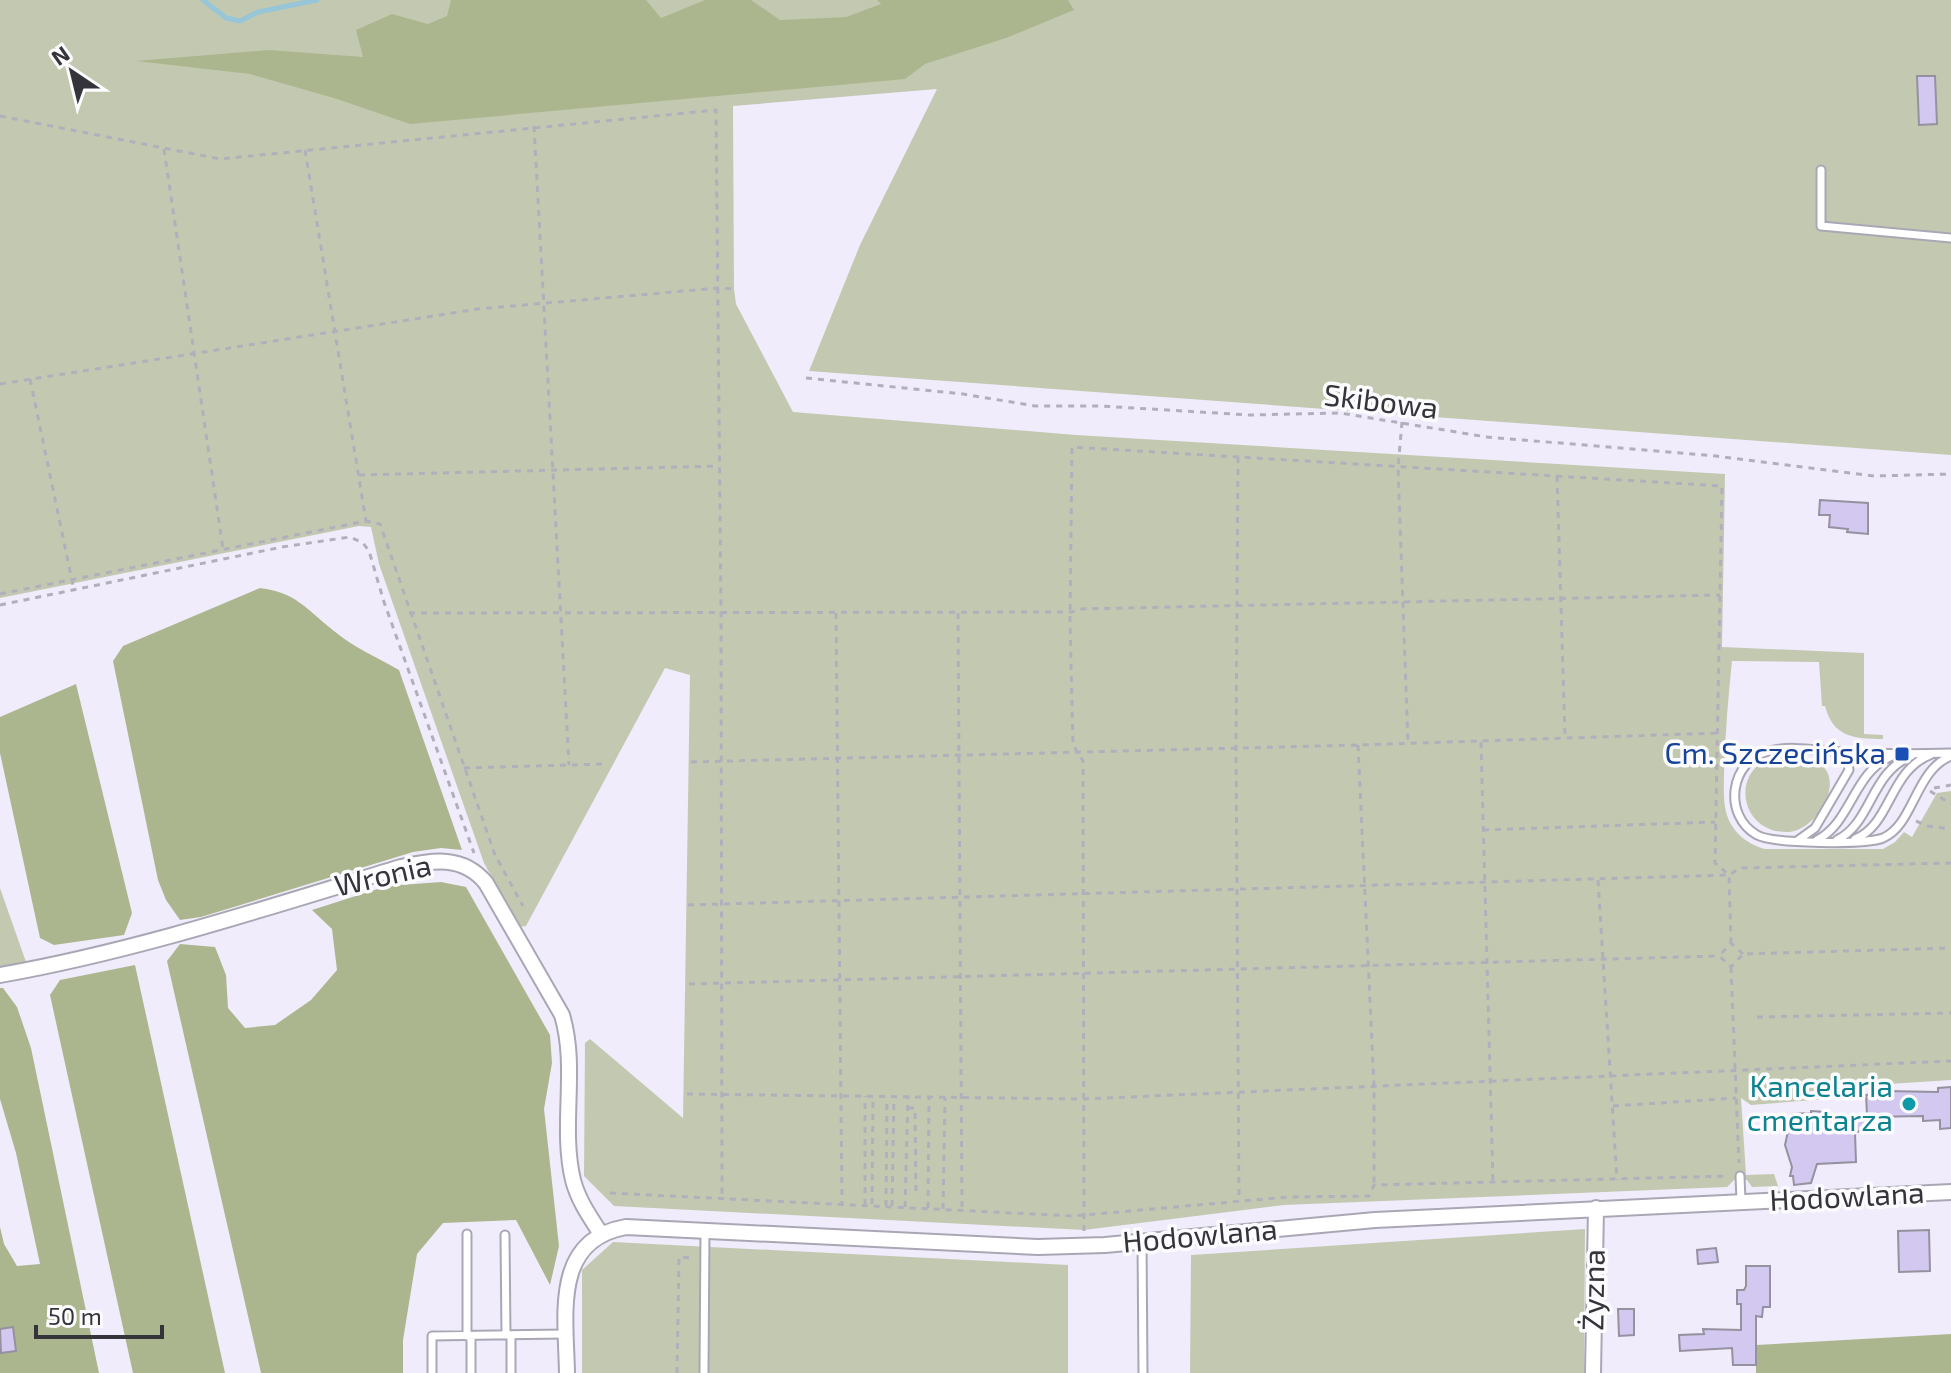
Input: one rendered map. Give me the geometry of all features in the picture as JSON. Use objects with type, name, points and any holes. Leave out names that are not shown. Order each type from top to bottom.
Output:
[{"type":"street","name":"Wronia","points":[[0,975],[49,966],[168,935],[401,867],[446,861],[472,869],[492,892],[562,1015],[567,1030],[569,1056],[569,1147],[573,1178],[585,1210],[601,1234]]},
{"type":"street","name":"Hodowlana","points":[[601,1234],[626,1227],[1022,1246],[1084,1246],[1375,1220],[1951,1192]]},
{"type":"street","name":"Żyzna","points":[[1593,1373],[1596,1208]]},
{"type":"street","points":[[567,1373],[568,1281],[583,1246],[601,1234]]},
{"type":"lane","points":[[1821,170],[1821,226],[1951,238]]},
{"type":"lane","points":[[1770,750],[1951,754],[1927,775],[1892,833],[1879,839],[1791,842],[1768,839],[1758,836],[1741,820],[1734,796],[1741,771],[1748,761],[1770,750]]},
{"type":"lane","points":[[1791,842],[1808,835],[1815,828],[1847,774],[1849,762],[1839,752]]},
{"type":"lane","points":[[1851,840],[1871,829],[1908,769],[1927,756],[1940,753]]},
{"type":"lane","points":[[1812,842],[1824,837],[1833,828],[1870,769],[1889,757],[1902,754]]},
{"type":"lane","points":[[1831,841],[1853,829],[1889,769],[1902,760],[1921,754]]},
{"type":"lane","points":[[1740,1176],[1741,1201]]},
{"type":"lane","points":[[704,1373],[705,1231]]},
{"type":"lane","points":[[467,1234],[471,1373]]},
{"type":"lane","points":[[505,1235],[511,1373]]},
{"type":"lane","points":[[1142,1241],[1143,1373]]},
{"type":"lane","points":[[432,1373],[432,1336],[566,1334]]},
{"type":"path","points":[[0,116],[220,159],[716,110],[722,1198]]},
{"type":"path","points":[[534,126],[569,765]]},
{"type":"path","points":[[164,148],[223,549]]},
{"type":"path","points":[[305,150],[366,521]]},
{"type":"path","points":[[0,384],[478,309],[734,289]]},
{"type":"path","name":"Skibowa","points":[[806,378],[963,394],[1035,406],[1101,406],[1249,415],[1340,413],[1487,437],[1716,456],[1874,476],[1951,474]]},
{"type":"path","points":[[30,379],[74,590]]},
{"type":"path","points":[[1402,422],[1398,468],[1408,744]]},
{"type":"path","points":[[1084,1246],[1083,761],[1073,745],[1070,620],[1072,447],[1722,486],[1715,863],[1729,875],[1731,943],[1719,956]]},
{"type":"path","points":[[1238,457],[1236,890],[1239,1202]]},
{"type":"path","points":[[359,475],[720,466]]},
{"type":"path","points":[[1557,476],[1565,738]]},
{"type":"path","points":[[0,594],[373,521],[383,527],[409,613],[495,855],[523,906]]},
{"type":"path","points":[[0,605],[282,547],[350,537],[363,543],[369,551],[384,602],[474,849],[472,869]]},
{"type":"path","points":[[409,613],[1072,612],[1079,609],[1720,595]]},
{"type":"path","points":[[958,612],[962,1210]]},
{"type":"path","points":[[836,613],[842,1204]]},
{"type":"path","points":[[691,762],[1719,733]]},
{"type":"path","points":[[1481,741],[1493,1182]]},
{"type":"path","points":[[610,1193],[1083,1215],[1304,1196],[1369,1196],[1374,1185],[1374,1086],[1358,745]]},
{"type":"path","points":[[464,768],[603,764]]},
{"type":"path","points":[[1930,791],[1951,804]]},
{"type":"path","points":[[1483,830],[1716,822]]},
{"type":"path","points":[[1920,823],[1951,829]]},
{"type":"path","points":[[688,905],[1729,875],[1740,868],[1951,863]]},
{"type":"path","points":[[1598,879],[1617,1180]]},
{"type":"path","points":[[1731,943],[1743,954],[1951,948]]},
{"type":"path","points":[[1374,1185],[1740,1176],[1731,967],[1743,954]]},
{"type":"path","points":[[689,984],[1719,956],[1731,967]]},
{"type":"path","points":[[1757,1017],[1951,1013]]},
{"type":"path","points":[[687,1094],[1083,1099],[1951,1061]]},
{"type":"path","points":[[865,1096],[865,1205]]},
{"type":"path","points":[[872,1205],[873,1096]]},
{"type":"path","points":[[886,1206],[887,1096]]},
{"type":"path","points":[[892,1206],[894,1096]]},
{"type":"path","points":[[905,1207],[908,1096]]},
{"type":"path","points":[[928,1208],[929,1097]]},
{"type":"path","points":[[943,1209],[945,1097]]},
{"type":"path","points":[[1613,1106],[1736,1098]]},
{"type":"path","points":[[908,1108],[915,1108],[916,1195]]},
{"type":"path","points":[[677,1373],[679,1257],[705,1258]]},
{"type":"green space","points":[[0,0],[1951,0],[1951,455],[809,371],[860,245],[937,89],[733,106],[736,304],[793,412],[1076,435],[1725,474],[1722,647],[1864,653],[1864,734],[1883,735],[1883,739],[1854,737],[1833,724],[1825,706],[1822,706],[1819,662],[1732,661],[1724,774],[1724,803],[1728,819],[1740,836],[1765,849],[1883,849],[1904,832],[1912,837],[1937,793],[1951,791],[1951,1080],[1827,1088],[1826,1099],[1751,1105],[1741,1098],[1746,1175],[1774,1174],[1778,1186],[1752,1187],[1747,1180],[1734,1180],[1727,1187],[1284,1205],[1084,1230],[614,1206],[584,1176],[585,1043],[590,1039],[683,1118],[690,675],[665,668],[526,926],[519,927],[484,863],[379,564],[371,527],[359,526],[0,598]]},
{"type":"green space","points":[[451,0],[646,0],[661,18],[705,0],[751,0],[780,20],[846,17],[881,4],[877,0],[1068,0],[1074,10],[1006,38],[925,64],[905,79],[410,124],[250,74],[136,61],[269,50],[363,57],[356,30],[392,14],[428,24],[447,16]]},
{"type":"green space","points":[[260,588],[292,598],[349,642],[399,670],[462,850],[441,848],[413,852],[201,917],[180,920],[166,900],[158,880],[113,661],[123,646]]},
{"type":"green space","points":[[76,684],[132,913],[124,935],[54,945],[40,938],[0,753],[0,717]]},
{"type":"green space","points":[[1783,757],[1819,763],[1827,771],[1830,782],[1829,793],[1817,815],[1799,830],[1789,832],[1771,829],[1758,821],[1749,810],[1746,796],[1747,782],[1754,770],[1766,761]]},
{"type":"green space","points":[[441,882],[466,887],[550,1035],[552,1063],[544,1109],[559,1246],[550,1285],[516,1220],[443,1223],[417,1254],[403,1340],[403,1373],[261,1373],[167,961],[180,944],[215,947],[226,975],[228,1008],[245,1028],[275,1025],[311,1000],[337,970],[332,929],[312,910],[387,886]]},
{"type":"green space","points":[[0,888],[26,962],[0,968]]},
{"type":"green space","points":[[135,965],[225,1373],[133,1373],[50,995],[60,980]]},
{"type":"green space","points":[[0,988],[17,1007],[31,1048],[99,1373],[0,1373],[0,1227],[4,1244],[17,1266],[40,1264],[16,1153],[0,1099]]},
{"type":"green space","points":[[1585,1229],[1584,1373],[1190,1373],[1191,1255]]},
{"type":"green space","points":[[613,1242],[1068,1265],[1068,1373],[582,1373],[582,1270]]},
{"type":"green space","points":[[1951,1334],[1951,1373],[1756,1373],[1756,1345]]},
{"type":"building","points":[[1917,76],[1935,76],[1937,124],[1919,125]]},
{"type":"building","points":[[1820,500],[1868,503],[1868,534],[1829,527],[1830,515],[1819,515]]},
{"type":"building","points":[[1951,1087],[1951,1128],[1940,1129],[1940,1120],[1923,1121],[1923,1116],[1867,1117],[1862,1130],[1855,1133],[1856,1162],[1817,1164],[1811,1183],[1794,1185],[1785,1145],[1790,1122],[1793,1122],[1792,1114],[1811,1111],[1827,1112],[1828,1116],[1867,1115],[1866,1095],[1886,1091],[1938,1092],[1938,1088]]},
{"type":"building","points":[[1929,1230],[1930,1271],[1899,1272],[1898,1231]]},
{"type":"building","points":[[1716,1248],[1718,1262],[1698,1264],[1697,1250]]},
{"type":"building","points":[[1746,1266],[1770,1266],[1770,1307],[1763,1307],[1762,1317],[1756,1316],[1756,1365],[1733,1365],[1732,1348],[1680,1351],[1679,1335],[1704,1334],[1703,1329],[1741,1330],[1741,1304],[1737,1304],[1737,1290],[1744,1290],[1746,1286]]},
{"type":"building","points":[[1618,1309],[1634,1309],[1634,1335],[1619,1336]]},
{"type":"building","points":[[13,1327],[16,1351],[1,1353],[0,1329]]},
{"type":"waterway","points":[[203,0],[226,18],[240,21],[258,12],[317,0]]},
{"type":"place","name":"Cm. Szczecińska","points":[[1902,754]]},
{"type":"place","name":"Kancelaria cmentarza","points":[[1909,1104]]}]
